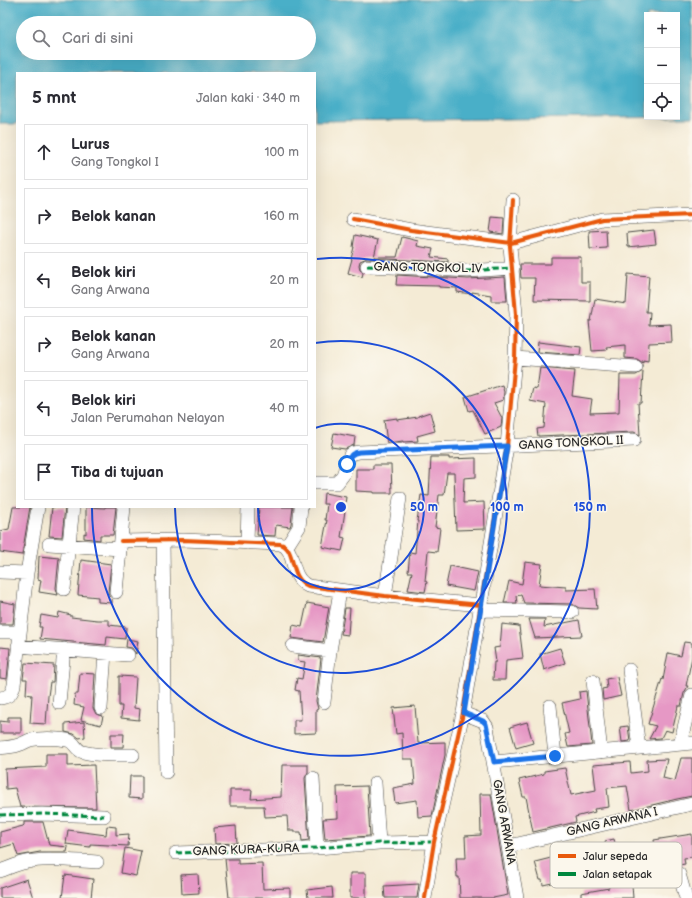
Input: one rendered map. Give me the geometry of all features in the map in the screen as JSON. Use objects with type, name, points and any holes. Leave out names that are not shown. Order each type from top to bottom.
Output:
[{"type":"street","points":[[425,898],[434,842],[464,713],[507,446],[515,358],[516,314],[510,243],[512,200]]},
{"type":"street","points":[[353,219],[411,230],[510,243],[602,219],[692,215]]},
{"type":"street","name":"GANG TONGKOL IV","points":[[367,266],[468,271],[513,268]]},
{"type":"street","points":[[515,358],[636,367]]},
{"type":"street","name":"GANG TONGKOL II","points":[[316,483],[337,483],[343,475],[350,455],[353,453],[634,440]]},
{"type":"street","points":[[385,596],[400,498]]},
{"type":"street","points":[[0,698],[7,697],[13,692],[26,573],[38,508]]},
{"type":"street","points":[[64,589],[73,508]]},
{"type":"street","points":[[116,592],[124,508]]},
{"type":"street","points":[[247,543],[248,508]]},
{"type":"street","points":[[287,546],[299,527],[301,508]]},
{"type":"street","points":[[49,544],[121,545],[183,540],[280,544],[289,548],[295,572],[303,584],[308,586],[481,608],[572,612]]},
{"type":"street","points":[[163,541],[166,772]]},
{"type":"street","points":[[0,572],[26,573]]},
{"type":"street","points":[[324,702],[330,650],[340,591]]},
{"type":"street","points":[[0,632],[19,632]]},
{"type":"street","points":[[18,646],[128,655]]},
{"type":"street","points":[[293,646],[330,650]]},
{"type":"street","points":[[59,703],[64,649]]},
{"type":"street","points":[[101,708],[105,653]]},
{"type":"street","points":[[629,670],[639,748]]},
{"type":"street","points":[[593,681],[602,752]]},
{"type":"street","points":[[494,762],[686,744],[692,695]]},
{"type":"street","points":[[550,706],[555,756]]},
{"type":"street","name":"GANG ARWANA","points":[[464,713],[483,721],[486,724],[509,846],[517,898]]},
{"type":"street","points":[[0,748],[16,746],[37,739],[65,740],[74,743],[77,749],[82,752],[132,755]]},
{"type":"street","name":"GANG KURA-KURA","points":[[314,778],[317,848]]},
{"type":"street","points":[[375,783],[379,843]]},
{"type":"street","name":"GANG ARWANA I","points":[[509,846],[692,804]]},
{"type":"street","points":[[0,815],[42,814],[104,816]]},
{"type":"street","name":"GANG KURA-KURA","points":[[176,852],[317,848],[379,843],[434,842]]},
{"type":"street","points":[[0,871],[34,860],[97,862]]},
{"type":"street","points":[[682,886],[686,898]]},
{"type":"water","points":[[0,0],[692,0],[692,117],[680,117],[680,12],[644,12],[644,118],[316,121],[316,72],[16,72],[16,124],[0,124]]},
{"type":"building","points":[[492,217],[504,218],[503,234],[490,232]]},
{"type":"building","points":[[606,230],[607,248],[590,249],[589,231]]},
{"type":"building","points":[[654,230],[656,244],[628,247],[627,233]]},
{"type":"building","points":[[355,235],[378,240],[374,257],[397,257],[402,237],[418,241],[417,246],[433,249],[431,257],[448,259],[448,262],[367,258],[360,261],[360,269],[363,273],[362,277],[348,273],[352,259]]},
{"type":"building","points":[[551,257],[581,257],[581,282],[590,282],[590,301],[534,300],[535,278],[521,278],[520,264],[551,264]]},
{"type":"building","points":[[628,274],[649,276],[646,312],[650,312],[649,325],[671,324],[672,342],[649,343],[648,361],[643,360],[643,363],[637,359],[625,358],[625,345],[606,347],[607,350],[592,351],[589,321],[591,321],[595,299],[626,304]]},
{"type":"building","points":[[397,275],[468,279],[505,277],[507,301],[491,301],[491,295],[472,292],[472,294],[457,292],[457,288],[396,285]]},
{"type":"building","points":[[538,342],[581,347],[580,355],[537,352]]},
{"type":"building","points":[[540,368],[575,371],[572,396],[592,399],[590,413],[619,412],[620,375],[636,375],[643,371],[641,403],[638,403],[640,435],[634,432],[538,436],[537,429],[544,428],[546,404],[530,401],[533,388],[537,389]]},
{"type":"building","points":[[502,385],[504,392],[503,400],[494,403],[502,418],[501,427],[485,434],[473,410],[469,411],[465,397]]},
{"type":"building","points":[[430,412],[435,431],[417,436],[418,441],[387,443],[384,420],[418,417]]},
{"type":"building","points":[[334,433],[355,437],[354,445],[345,449],[331,447]]},
{"type":"building","points":[[431,457],[449,457],[449,459],[476,458],[476,477],[464,478],[463,503],[484,502],[485,529],[456,530],[454,473],[447,473],[444,495],[439,495],[435,527],[440,528],[437,552],[428,551],[425,581],[427,582],[425,592],[408,590],[412,572],[408,572],[410,552],[415,553],[417,521],[421,495],[429,496]]},
{"type":"building","points":[[373,465],[391,465],[392,493],[356,491],[356,469],[373,469]]},
{"type":"building","points":[[324,493],[346,497],[341,537],[345,538],[342,551],[322,547],[327,520],[325,520],[327,504],[323,504]]},
{"type":"building","points":[[13,507],[30,508],[22,555],[0,552],[0,531],[9,529]]},
{"type":"building","points":[[52,508],[65,508],[62,537],[49,536]]},
{"type":"building","points":[[86,508],[116,508],[113,535],[100,535],[100,540],[84,538],[84,533],[86,534]]},
{"type":"building","points":[[259,508],[293,508],[290,527],[276,525],[275,536],[257,535]]},
{"type":"building","points":[[39,556],[59,558],[56,588],[58,595],[39,592],[41,580],[38,579]]},
{"type":"building","points":[[81,560],[111,564],[108,592],[112,599],[112,603],[98,602],[98,597],[78,595]]},
{"type":"building","points":[[525,562],[542,564],[539,585],[566,587],[566,590],[595,589],[597,609],[579,608],[572,604],[524,603],[521,595],[516,596],[517,603],[504,603],[509,581],[522,584]]},
{"type":"building","points":[[450,566],[478,572],[474,591],[446,586]]},
{"type":"building","points":[[0,601],[15,604],[13,624],[0,624]]},
{"type":"building","points":[[307,603],[329,607],[323,642],[291,638],[293,625],[302,627]]},
{"type":"building","points":[[345,608],[350,608],[348,635],[341,634]]},
{"type":"building","points":[[59,612],[71,615],[71,617],[109,620],[109,625],[126,627],[125,639],[107,637],[106,645],[40,639],[42,627],[39,627],[41,615],[58,618]]},
{"type":"building","points":[[529,619],[545,619],[544,627],[579,620],[582,636],[535,638]]},
{"type":"building","points":[[502,624],[519,626],[523,658],[506,660],[505,680],[493,680],[494,662],[496,662],[494,648],[500,647]]},
{"type":"building","points":[[127,639],[138,641],[136,654],[132,648],[126,647]]},
{"type":"building","points":[[684,642],[692,643],[692,657],[686,686],[688,686],[684,693],[681,706],[678,706],[672,732],[665,730],[661,738],[649,739],[656,726],[648,724],[662,679],[663,680],[668,653],[681,656]]},
{"type":"building","points":[[0,647],[10,648],[7,679],[0,678]]},
{"type":"building","points":[[560,648],[565,663],[544,670],[540,654]]},
{"type":"building","points":[[298,655],[321,658],[316,701],[318,709],[316,710],[316,733],[294,734],[294,720],[301,720],[299,691],[295,690],[297,678],[302,679],[305,662],[298,661]]},
{"type":"building","points":[[25,663],[54,665],[53,682],[50,682],[48,696],[46,724],[30,723],[32,695],[26,694],[27,679],[23,679]]},
{"type":"building","points":[[80,673],[95,674],[93,708],[96,714],[103,716],[101,725],[81,720],[84,707],[74,705],[75,694],[78,694]]},
{"type":"building","points":[[119,676],[136,677],[134,708],[140,709],[139,720],[121,718],[122,706],[119,706]]},
{"type":"building","points":[[617,677],[621,696],[603,700],[602,689],[607,688],[606,679]]},
{"type":"building","points":[[586,691],[592,745],[568,747],[565,734],[569,733],[562,703],[580,699],[579,692]]},
{"type":"building","points":[[415,706],[418,743],[445,742],[445,755],[432,816],[418,817],[417,800],[395,803],[393,788],[415,784],[413,759],[403,759],[402,733],[396,734],[393,708]]},
{"type":"building","points":[[8,717],[21,717],[21,733],[0,733],[0,721],[8,722]]},
{"type":"building","points":[[84,722],[85,737],[79,738],[74,734],[65,732],[65,724]]},
{"type":"building","points":[[527,722],[533,743],[516,748],[510,727]]},
{"type":"building","points":[[628,726],[630,741],[622,742],[620,727]]},
{"type":"building","points":[[111,734],[124,734],[123,747],[111,747]]},
{"type":"building","points":[[46,754],[68,754],[68,766],[94,765],[96,808],[20,807],[15,788],[6,789],[5,769],[46,767]]},
{"type":"building","points":[[681,758],[692,758],[692,796],[631,810],[627,786],[607,788],[609,807],[594,809],[595,812],[575,817],[576,822],[533,832],[526,797],[523,797],[519,780],[544,774],[544,771],[565,768],[571,795],[596,790],[593,765],[630,762],[631,773],[648,771],[647,760],[667,759],[663,778],[675,781]]},
{"type":"building","points":[[282,765],[308,765],[308,772],[305,778],[309,840],[302,841],[301,832],[288,830],[287,816],[265,817],[264,806],[230,806],[230,790],[252,790],[251,799],[281,797]]},
{"type":"building","points":[[130,776],[142,776],[142,799],[129,798]]},
{"type":"building","points":[[367,786],[370,836],[325,839],[323,819],[338,818],[337,787]]},
{"type":"building","points":[[480,794],[491,794],[508,895],[493,898],[460,898],[456,858],[466,858],[465,836],[481,835]]},
{"type":"building","points":[[24,822],[43,822],[49,845],[68,847],[67,852],[40,852],[18,856],[14,844],[0,848],[0,832],[23,826]]},
{"type":"building","points":[[107,826],[116,827],[116,835],[129,834],[128,846],[90,844],[90,847],[66,844],[68,830],[106,835]]},
{"type":"building","points":[[236,826],[237,843],[215,844],[214,828]]},
{"type":"building","points":[[692,834],[692,857],[684,858],[685,864],[682,864],[682,842],[654,842],[654,840]]},
{"type":"building","points":[[614,839],[615,842],[605,842]]},
{"type":"building","points":[[125,848],[141,851],[136,876],[121,873]]},
{"type":"building","points":[[550,858],[550,883],[543,885],[535,862]]},
{"type":"building","points":[[225,859],[238,859],[238,864],[262,863],[263,889],[290,888],[290,898],[229,898]]},
{"type":"building","points":[[350,873],[366,873],[366,898],[350,898]]},
{"type":"building","points":[[198,874],[199,893],[182,894],[181,875]]},
{"type":"building","points":[[65,875],[93,879],[91,898],[62,898]]},
{"type":"building","points":[[27,879],[33,898],[0,898],[0,888]]},
{"type":"building","points":[[419,884],[417,898],[385,898],[384,886]]},
{"type":"building","points":[[332,887],[333,898],[308,898],[307,890]]},
{"type":"building","points":[[609,888],[632,888],[633,898],[581,898],[581,893]]},
{"type":"marked path","points":[[367,266],[468,271],[513,268]]},
{"type":"marked path","points":[[0,815],[42,814],[104,816]]},
{"type":"marked path","points":[[176,853],[317,848],[379,843],[434,842]]},
{"type":"cycle path","points":[[425,898],[434,842],[463,713],[507,446],[515,358],[516,314],[510,246],[513,200]]},
{"type":"cycle path","points":[[353,219],[411,230],[511,243],[602,219],[692,215]]},
{"type":"cycle path","points":[[121,541],[183,540],[280,544],[289,551],[298,576],[302,582],[308,586],[385,596],[481,605]]},
{"type":"route","points":[[347,464],[350,455],[359,452],[507,446],[464,713],[483,721],[486,724],[494,762],[555,756]]}]
